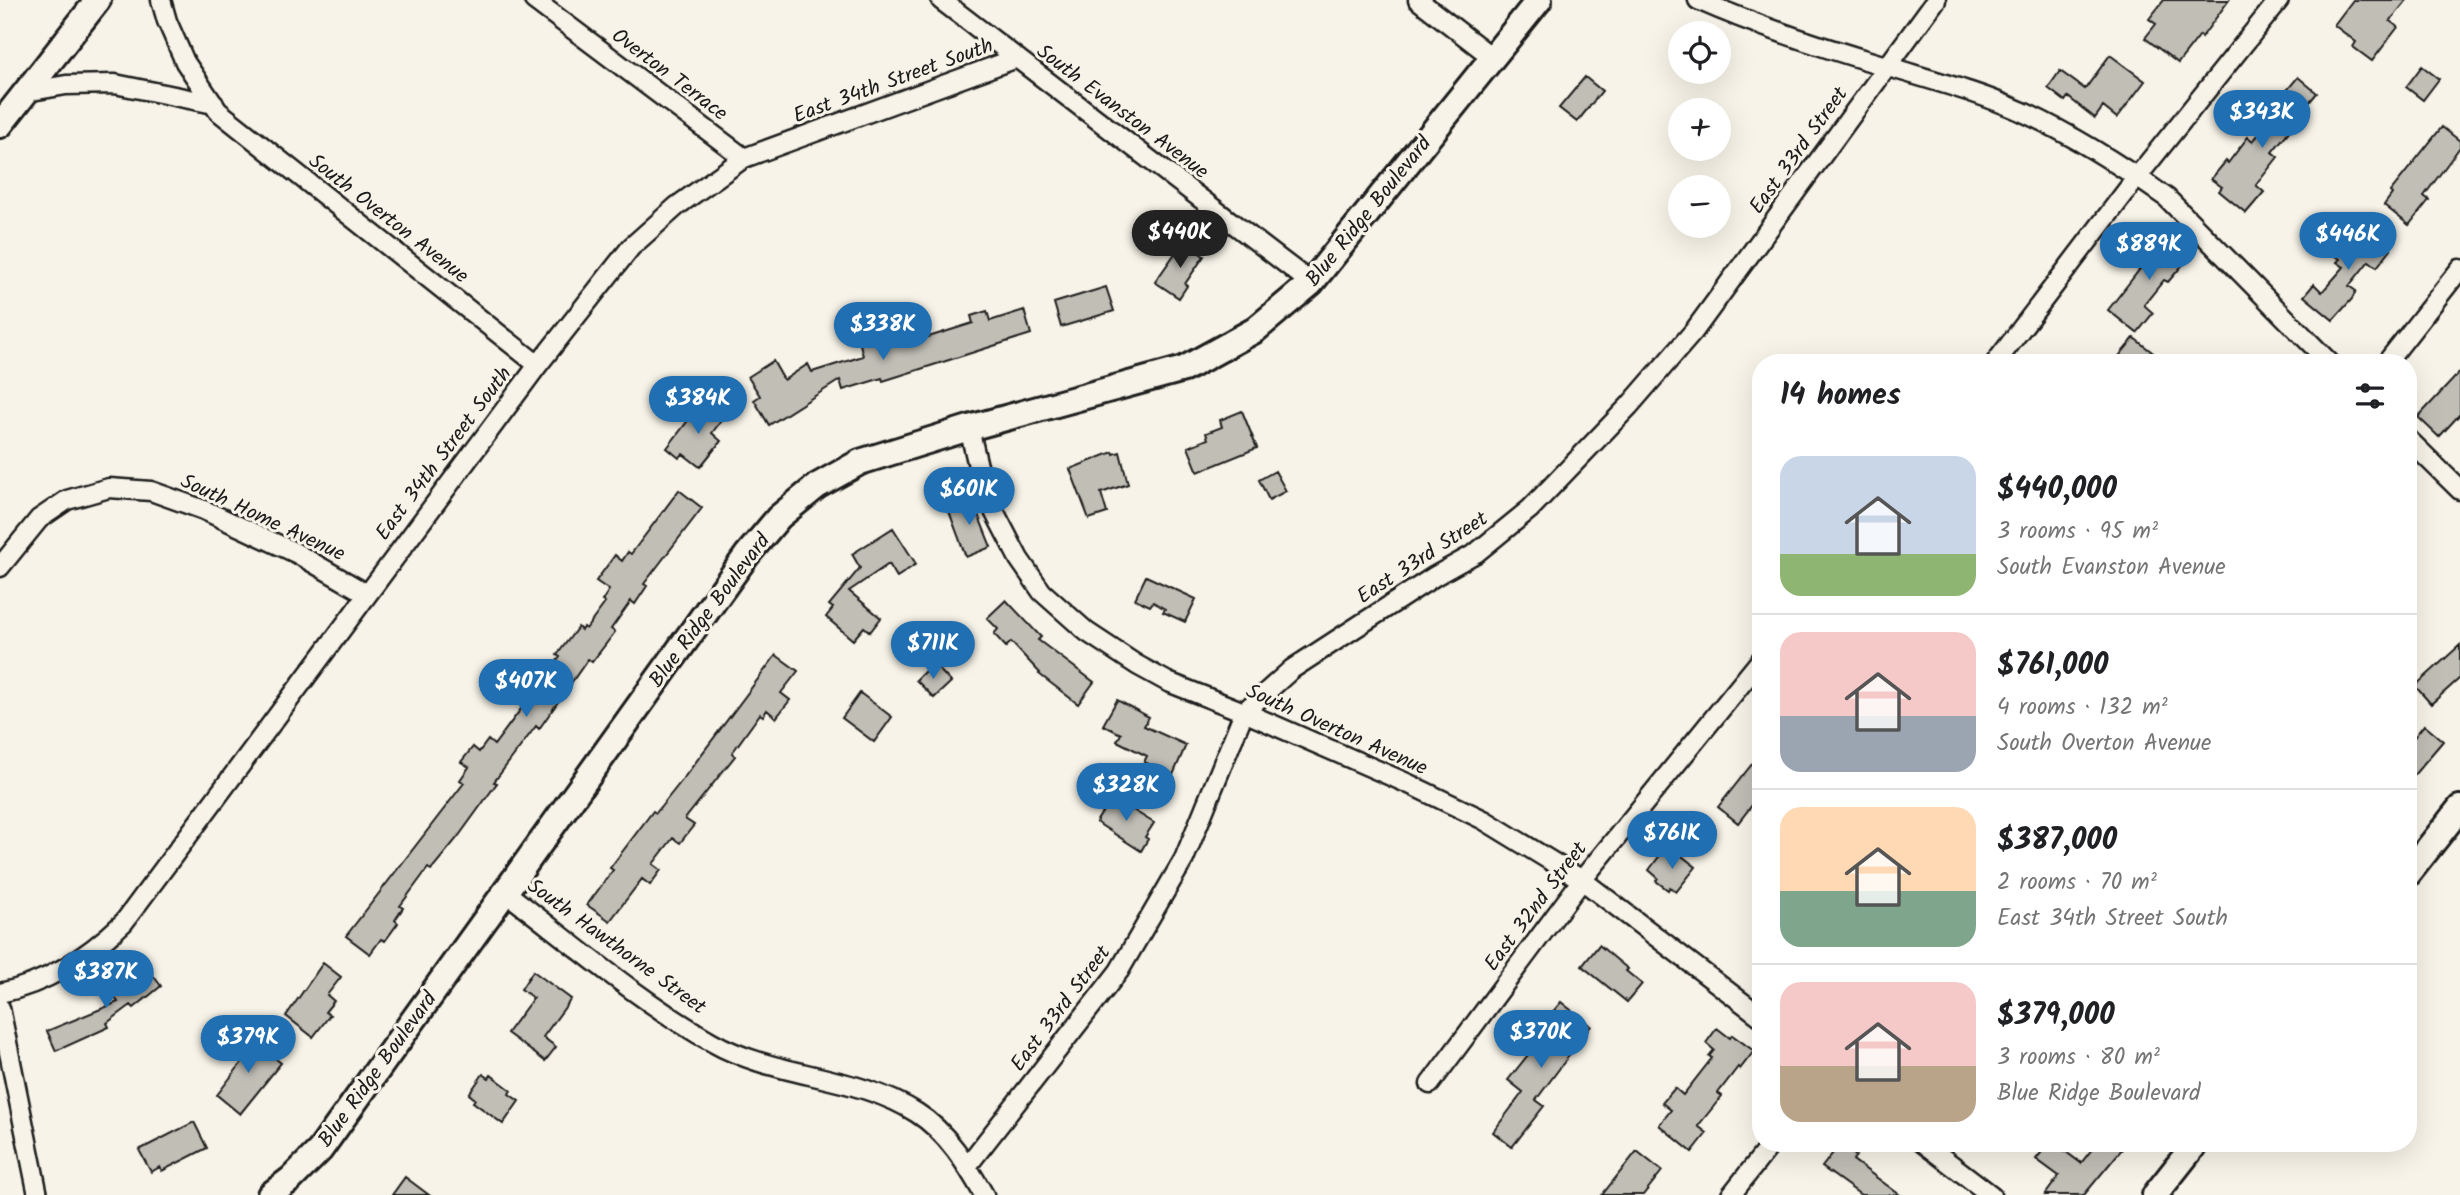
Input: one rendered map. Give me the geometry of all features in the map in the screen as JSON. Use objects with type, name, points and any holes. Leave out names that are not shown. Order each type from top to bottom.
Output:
[{"type":"street","points":[[0,125],[98,0]]},
{"type":"street","name":"South Overton Avenue","points":[[161,0],[185,62],[218,111],[538,365]]},
{"type":"street","name":"Overton Terrace","points":[[534,0],[744,158]]},
{"type":"street","name":"South Evanston Avenue","points":[[941,0],[1311,283]]},
{"type":"street","points":[[1418,0],[1493,58]]},
{"type":"street","name":"Blue Ridge Boulevard","points":[[270,1195],[291,1179],[320,1150],[747,555],[779,517],[817,486],[860,462],[970,428],[1184,369],[1255,330],[1311,283],[1539,0]]},
{"type":"street","points":[[1698,0],[1737,17],[1968,91],[2024,113],[2077,139],[2167,198],[2321,354]]},
{"type":"street","name":"East 33rd Street","points":[[968,1165],[1119,971],[1141,937],[1184,859],[1244,712],[1292,669],[1435,576],[1476,553],[1530,509],[1629,406],[1694,331],[1936,0]]},
{"type":"street","points":[[2002,354],[2137,177],[2279,0]]},
{"type":"street","name":"East 34th Street South","points":[[0,993],[41,980],[72,965],[100,946],[124,922],[538,365],[631,247],[677,206],[744,158],[1017,58]]},
{"type":"street","points":[[26,92],[66,85],[115,84],[214,104]]},
{"type":"street","points":[[2393,354],[2460,269]]},
{"type":"street","name":"South Overton Avenue","points":[[970,428],[978,466],[995,513],[1019,559],[1042,592],[1087,632],[1136,666],[1168,682],[1409,784],[1483,820],[1582,880],[1752,1010]]},
{"type":"street","points":[[2417,448],[2460,489]]},
{"type":"street","name":"South Home Avenue","points":[[0,567],[39,520],[67,500],[108,488],[151,491],[204,510],[296,553],[367,594]]},
{"type":"street","name":"East 32nd Street","points":[[1430,1084],[1582,880],[1752,671]]},
{"type":"street","points":[[2417,863],[2460,808]]},
{"type":"street","name":"South Hawthorne Street","points":[[505,892],[683,1026],[715,1044],[767,1065],[876,1093],[918,1113],[939,1131],[968,1165],[984,1195]]},
{"type":"street","points":[[0,1008],[38,1195]]},
{"type":"street","points":[[1731,1195],[1765,1152]]},
{"type":"street","points":[[1935,1152],[1990,1195]]},
{"type":"street","points":[[2155,1195],[2189,1152]]},
{"type":"building","points":[[2164,0],[2229,0],[2202,37],[2200,35],[2178,63],[2145,38],[2156,24],[2149,19]]},
{"type":"building","points":[[2353,0],[2407,0],[2390,21],[2398,27],[2372,61],[2353,47],[2356,42],[2334,25]]},
{"type":"building","points":[[2110,55],[2145,81],[2117,118],[2103,107],[2095,118],[2068,97],[2065,101],[2048,88],[2060,71],[2085,89]]},
{"type":"building","points":[[2422,66],[2439,79],[2423,100],[2406,87]]},
{"type":"building","points":[[1585,77],[1602,91],[1577,122],[1559,108]]},
{"type":"building","points":[[2298,77],[2317,93],[2272,152],[2278,157],[2256,185],[2264,192],[2246,213],[2219,191],[2222,187],[2211,179],[2226,161],[2228,163],[2248,137],[2253,141],[2259,134],[2262,136],[2280,112],[2273,107]]},
{"type":"building","points":[[2442,127],[2460,141],[2460,147],[2424,196],[2429,200],[2409,225],[2384,205],[2392,194],[2390,192]]},
{"type":"building","points":[[2364,227],[2391,249],[2377,267],[2369,261],[2349,286],[2356,291],[2352,299],[2333,320],[2304,296],[2314,284],[2322,292],[2344,267],[2337,262],[2340,259],[2333,255],[2345,240],[2351,244]]},
{"type":"building","points":[[2168,233],[2193,253],[2168,282],[2164,280],[2144,305],[2153,313],[2137,333],[2108,310]]},
{"type":"building","points":[[1183,242],[1204,256],[1179,298],[1155,282]]},
{"type":"building","points":[[1106,287],[1114,311],[1061,327],[1054,303]]},
{"type":"building","points":[[1024,310],[1031,334],[883,381],[882,378],[843,390],[840,380],[769,425],[754,400],[760,396],[748,377],[773,361],[784,380],[808,364],[812,372],[863,356],[860,344],[878,339],[879,344],[916,333],[919,340],[973,323],[971,316],[987,311],[990,321]]},
{"type":"building","points":[[2134,338],[2155,354],[2121,354]]},
{"type":"building","points":[[2460,372],[2460,414],[2439,437],[2418,417]]},
{"type":"building","points":[[703,401],[724,417],[712,433],[721,441],[700,467],[683,454],[679,458],[667,448]]},
{"type":"building","points":[[1242,411],[1257,448],[1198,472],[1188,447],[1208,439],[1206,433],[1222,427],[1220,420]]},
{"type":"building","points":[[1113,452],[1120,452],[1128,484],[1101,493],[1107,513],[1089,519],[1070,469]]},
{"type":"building","points":[[1275,471],[1286,491],[1269,500],[1259,480]]},
{"type":"building","points":[[679,490],[702,508],[644,584],[647,586],[635,604],[631,601],[611,629],[615,632],[592,662],[588,659],[539,729],[536,726],[494,782],[497,783],[458,837],[431,870],[428,868],[400,906],[403,908],[395,920],[398,923],[385,941],[381,939],[370,954],[346,936],[464,783],[460,780],[469,767],[461,762],[473,747],[479,752],[488,740],[494,745],[560,657],[557,655],[578,627],[581,630],[584,627],[586,629],[605,603],[602,601],[609,590],[596,581],[615,555],[622,561],[628,552],[631,554]]},
{"type":"building","points":[[971,497],[991,547],[966,557],[947,506]]},
{"type":"building","points":[[893,528],[916,564],[897,577],[889,564],[849,591],[881,618],[870,632],[864,627],[853,640],[826,617],[833,608],[829,605],[860,568],[852,554]]},
{"type":"building","points":[[1146,576],[1196,599],[1185,622],[1163,612],[1165,609],[1153,602],[1150,606],[1135,599]]},
{"type":"building","points":[[1006,600],[1041,637],[1038,640],[1094,682],[1078,704],[1039,674],[1011,642],[1006,647],[994,634],[998,629],[987,618]]},
{"type":"building","points":[[2460,645],[2460,678],[2431,704],[2417,688],[2417,684]]},
{"type":"building","points":[[776,655],[798,671],[781,693],[790,700],[776,718],[767,710],[763,716],[760,714],[732,753],[735,756],[685,819],[694,825],[680,843],[673,838],[653,864],[661,870],[650,885],[642,879],[610,921],[587,905],[613,870],[610,868],[653,811],[656,813],[683,779]]},
{"type":"building","points":[[933,663],[951,682],[934,698],[916,680]]},
{"type":"building","points":[[860,693],[892,717],[874,742],[842,718]]},
{"type":"building","points":[[1117,700],[1149,717],[1144,726],[1186,745],[1173,775],[1144,762],[1147,756],[1117,741],[1121,734],[1103,725]]},
{"type":"building","points":[[2424,725],[2443,741],[2417,771],[2417,734]]},
{"type":"building","points":[[1752,764],[1752,805],[1738,823],[1718,807]]},
{"type":"building","points":[[1112,797],[1154,823],[1145,837],[1148,839],[1141,851],[1096,822]]},
{"type":"building","points":[[1664,850],[1674,858],[1678,853],[1696,867],[1676,892],[1670,887],[1668,890],[1656,881],[1658,878],[1649,870]]},
{"type":"building","points":[[1599,945],[1642,984],[1627,1002],[1582,966]]},
{"type":"building","points":[[323,963],[341,977],[327,995],[334,1001],[325,1012],[330,1015],[313,1037],[286,1016]]},
{"type":"building","points":[[146,966],[161,986],[134,1008],[131,1005],[107,1023],[109,1027],[56,1051],[47,1031],[118,1002],[111,992]]},
{"type":"building","points":[[533,971],[571,999],[543,1037],[556,1047],[545,1061],[507,1033],[533,998],[521,989]]},
{"type":"building","points":[[1561,1002],[1591,1026],[1536,1100],[1544,1106],[1512,1147],[1493,1132],[1523,1092],[1508,1080],[1543,1036],[1537,1031]]},
{"type":"building","points":[[1717,1028],[1752,1050],[1752,1054],[1718,1093],[1722,1096],[1698,1126],[1707,1133],[1692,1152],[1659,1125],[1671,1110],[1662,1103],[1675,1088],[1683,1095],[1712,1058],[1709,1056],[1714,1050],[1706,1043]]},
{"type":"building","points":[[247,1036],[281,1063],[240,1114],[217,1095],[243,1061],[234,1053]]},
{"type":"building","points":[[483,1074],[489,1078],[491,1075],[511,1090],[509,1094],[519,1101],[503,1124],[473,1102],[475,1099],[469,1094]]},
{"type":"building","points":[[194,1122],[207,1148],[162,1171],[160,1167],[151,1172],[139,1150]]},
{"type":"building","points":[[1637,1151],[1662,1171],[1643,1195],[1602,1195]]},
{"type":"building","points":[[1834,1152],[1851,1152],[1856,1156],[1853,1160],[1900,1195],[1861,1195],[1822,1167]]},
{"type":"building","points":[[2042,1152],[2066,1152],[2081,1163],[2090,1152],[2120,1152],[2084,1195],[2045,1195],[2059,1176],[2036,1159]]},
{"type":"building","points":[[405,1177],[429,1195],[392,1195]]}]
